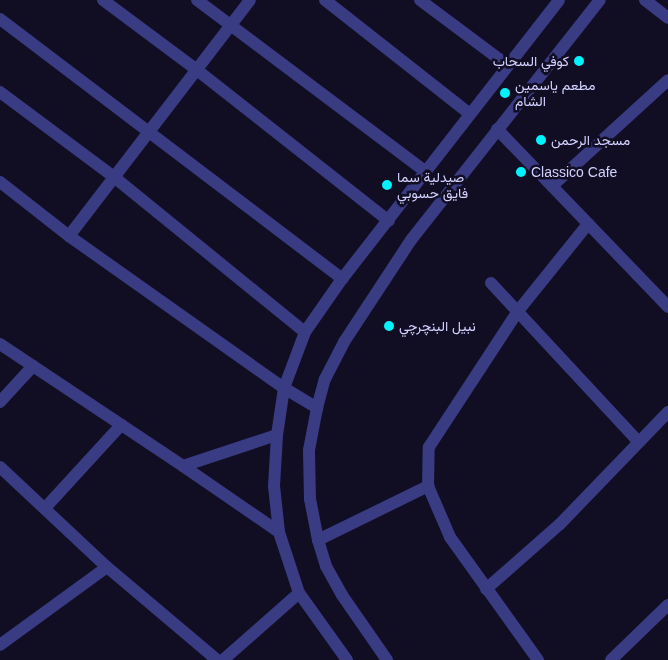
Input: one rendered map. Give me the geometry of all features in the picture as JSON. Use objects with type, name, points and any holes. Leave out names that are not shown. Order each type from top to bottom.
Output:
[{"type":"street","points":[[103,0],[197,70],[389,221]]},
{"type":"street","points":[[197,0],[425,171]]},
{"type":"street","points":[[69,236],[250,0]]},
{"type":"street","points":[[325,0],[470,114]]},
{"type":"street","points":[[420,0],[507,65]]},
{"type":"street","points":[[387,660],[342,596],[326,566],[318,540],[310,489],[310,450],[317,408],[325,379],[354,327],[411,240],[600,0]]},
{"type":"street","points":[[645,0],[668,18]]},
{"type":"street","points":[[346,660],[299,593],[279,532],[274,486],[277,435],[284,388],[305,332],[342,279],[389,221],[554,2]]},
{"type":"street","points":[[0,20],[342,279]]},
{"type":"street","points":[[552,186],[668,80]]},
{"type":"street","points":[[0,92],[114,177],[305,332]]},
{"type":"street","points":[[497,129],[668,307]]},
{"type":"street","points":[[0,182],[69,236],[284,388],[317,408]]},
{"type":"street","points":[[538,660],[450,536],[428,486],[429,447],[518,311],[588,224]]},
{"type":"street","points":[[491,283],[638,441]]},
{"type":"street","points":[[0,344],[122,424],[279,532]]},
{"type":"street","points":[[0,402],[33,366]]},
{"type":"street","points":[[486,589],[560,524],[668,412]]},
{"type":"street","points":[[44,508],[122,424]]},
{"type":"street","points":[[183,466],[277,435]]},
{"type":"street","points":[[0,467],[107,567],[217,660]]},
{"type":"street","points":[[318,540],[428,486]]},
{"type":"street","points":[[2,639],[107,567]]},
{"type":"street","points":[[223,660],[299,593]]},
{"type":"street","points":[[610,660],[668,604]]},
{"type":"place","name":"كوفي السحاب","points":[[579,61]]},
{"type":"place","name":"مطعم ياسمين الشام","points":[[505,93]]},
{"type":"place","name":"مسجد الرحمن","points":[[541,140]]},
{"type":"place","name":"Classico Cafe","points":[[521,172]]},
{"type":"place","name":"صيدلية سما فايق حسوبي","points":[[387,185]]},
{"type":"place","name":"نبيل البنچرچي","points":[[389,326]]}]
